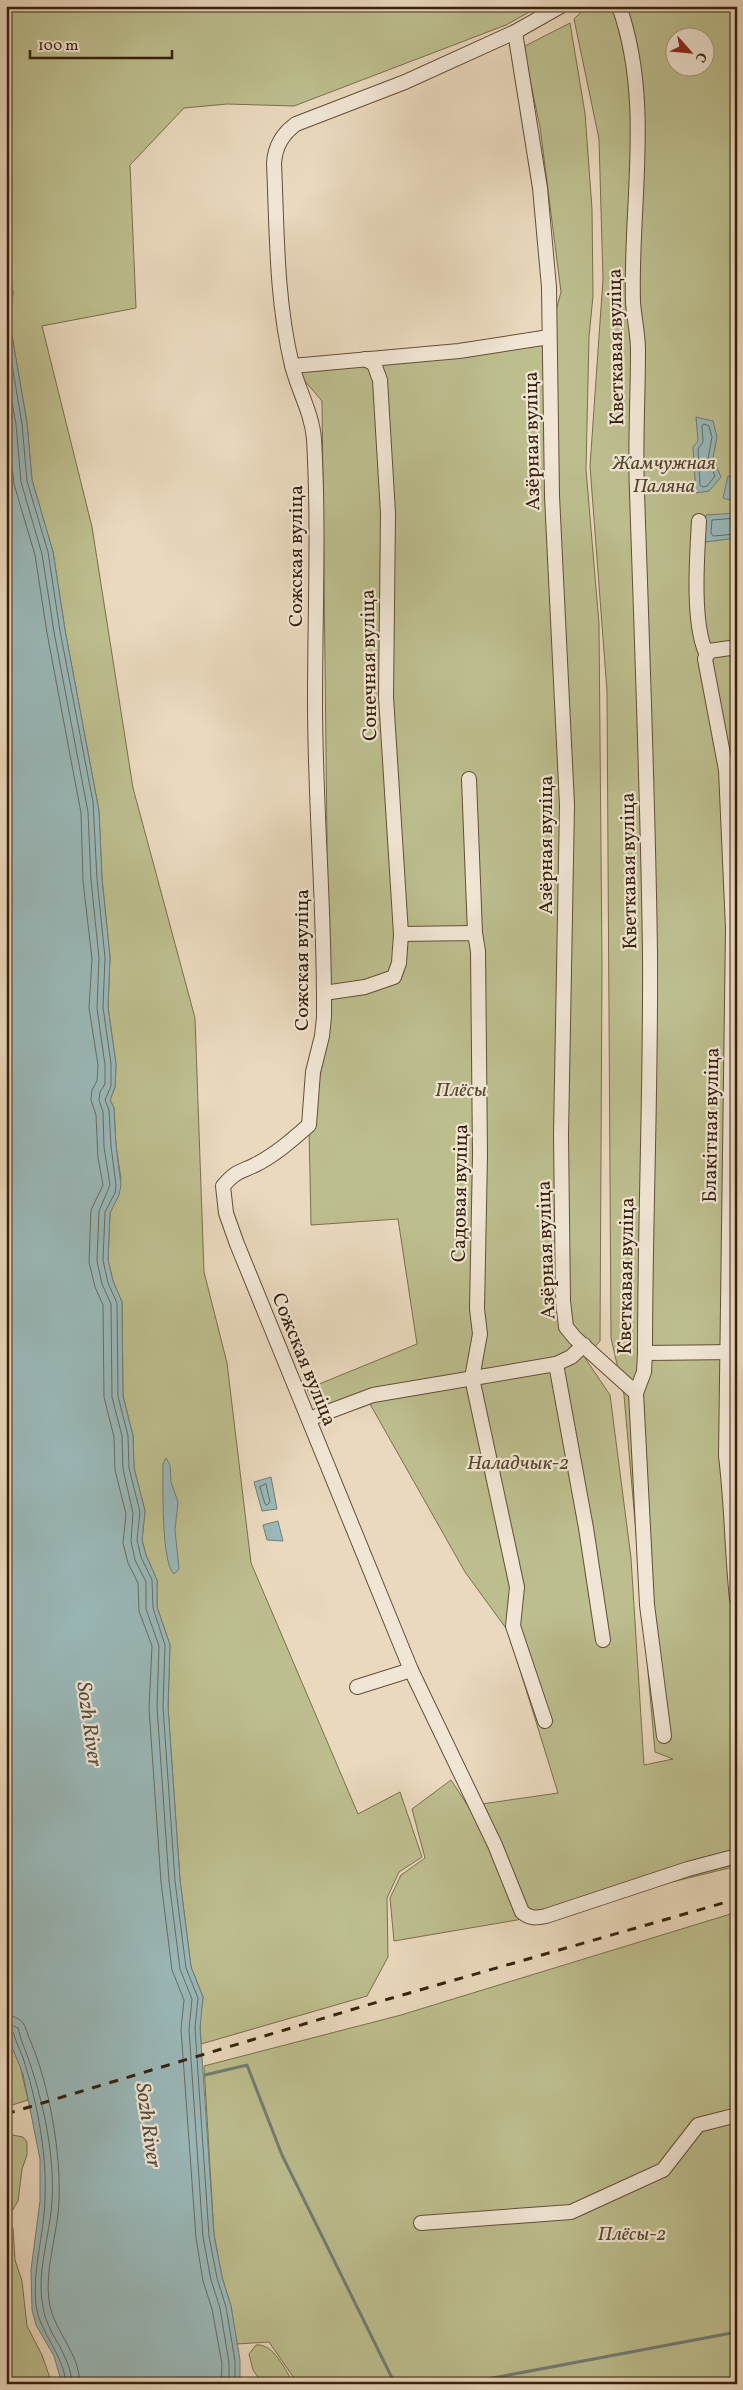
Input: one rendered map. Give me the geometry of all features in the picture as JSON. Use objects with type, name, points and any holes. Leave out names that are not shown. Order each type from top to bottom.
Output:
[{"type":"street","name":"Сожская вуліца","points":[[561,6],[515,32],[405,82],[296,124],[282,137],[275,152],[278,268],[292,366],[305,402],[314,436],[317,531],[315,704],[324,993],[322,1036],[313,1072],[309,1125],[288,1144],[254,1165],[234,1173],[223,1186],[226,1213],[237,1244],[411,1670],[495,1845],[522,1912],[527,1917],[546,1916],[737,1856]]},
{"type":"street","name":"Кветкавая вуліца","points":[[619,6],[627,30],[637,80],[638,136],[633,223],[633,305],[638,348],[637,487],[645,692],[650,957],[645,1354],[644,1372],[636,1393],[648,1605],[664,1736]]},
{"type":"street","name":"Азёрная вуліца","points":[[515,32],[540,188],[549,287],[552,496],[567,805],[561,1134],[563,1301],[566,1327],[636,1393]]},
{"type":"street","points":[[292,366],[459,351],[549,337]]},
{"type":"street","name":"Сонечная вуліца","points":[[324,993],[357,989],[394,977],[399,963],[401,934],[386,697],[388,513],[380,380],[374,364],[365,359]]},
{"type":"street","name":"Блакітная вуліца","points":[[699,522],[697,560],[701,636],[706,653],[708,680],[726,770],[730,839],[733,928],[732,1351],[726,1456],[732,1506],[733,1564],[737,1599]]},
{"type":"street","points":[[706,653],[709,650],[737,647]]},
{"type":"street","name":"Садовая вуліца","points":[[468,779],[475,933],[478,951],[479,1053],[477,1309],[480,1334],[472,1378]]},
{"type":"street","points":[[401,934],[475,933]]},
{"type":"street","points":[[309,1419],[373,1395],[556,1364],[572,1357],[584,1346]]},
{"type":"street","points":[[645,1354],[732,1351]]},
{"type":"street","points":[[556,1364],[603,1640]]},
{"type":"street","points":[[472,1378],[517,1587],[513,1626],[545,1721]]},
{"type":"street","points":[[357,1687],[411,1670]]},
{"type":"street","points":[[421,2223],[571,2212],[663,2170],[698,2125],[737,2115]]},
{"type":"green space","points":[[12,6],[369,6],[373,9],[411,9],[416,6],[540,6],[506,25],[294,106],[227,104],[184,108],[130,165],[136,308],[42,326],[92,527],[133,788],[195,1018],[204,1272],[227,1363],[251,1563],[358,1814],[400,1792],[422,1857],[399,1872],[387,1898],[388,1957],[367,1996],[201,2044],[200,2022],[203,1997],[191,1967],[180,1880],[168,1707],[170,1645],[157,1607],[157,1580],[146,1555],[142,1540],[145,1511],[134,1468],[133,1436],[123,1396],[122,1302],[113,1281],[108,1260],[110,1213],[121,1179],[116,1146],[114,1108],[110,1100],[115,1087],[116,1065],[108,1007],[110,957],[102,879],[99,811],[65,630],[53,552],[32,480],[27,423],[10,324],[13,292],[6,271],[6,38]]},
{"type":"green space","points":[[587,6],[737,6],[737,1866],[517,1920],[394,1941],[390,1898],[401,1875],[425,1858],[412,1809],[451,1780],[468,1806],[558,1793],[508,1631],[465,1572],[370,1404],[322,1421],[307,1389],[417,1344],[398,1219],[311,1225],[309,1125],[327,1044],[324,993],[327,839],[322,401],[292,366],[549,337],[561,292],[540,127],[523,47],[570,23],[585,113],[592,209],[593,296],[589,337],[586,469],[599,624],[602,964],[600,1341],[585,1358],[610,1395],[631,1558],[644,1765],[673,1759],[655,1752],[624,1395],[611,1338],[607,691],[590,466],[603,279],[599,139],[574,19]]},
{"type":"green space","name":"Плёсы-2","points":[[737,1912],[737,2384],[298,2384],[269,2342],[236,2344],[231,2306],[222,2277],[214,2235],[204,2066],[401,2015]]},
{"type":"green space","points":[[6,2022],[12,2046],[20,2065],[28,2100],[6,2107]]},
{"type":"green space","points":[[12,2135],[23,2137],[27,2142],[27,2155],[22,2169],[18,2201],[12,2211],[7,2212],[6,2138]]},
{"type":"green space","points":[[6,2223],[13,2228],[15,2260],[22,2281],[27,2326],[42,2355],[52,2384],[6,2384]]},
{"type":"green space","points":[[256,2345],[268,2348],[274,2353],[294,2384],[263,2384],[253,2370],[249,2354]]},
{"type":"water","name":"Sozh River","points":[[6,271],[13,292],[10,324],[27,423],[32,480],[53,552],[65,630],[99,811],[102,879],[110,957],[108,1007],[116,1064],[115,1087],[110,1100],[114,1108],[121,1185],[119,1195],[110,1213],[108,1260],[113,1281],[122,1302],[123,1396],[133,1436],[134,1468],[145,1511],[142,1540],[146,1555],[157,1580],[157,1607],[170,1645],[168,1707],[180,1880],[191,1967],[203,1997],[200,2028],[214,2235],[222,2277],[231,2306],[240,2360],[240,2384],[62,2384],[54,2356],[36,2325],[32,2310],[31,2270],[40,2201],[40,2159],[23,2074],[12,2047],[6,2022]]},
{"type":"water","points":[[696,417],[713,421],[717,437],[713,458],[721,477],[709,491],[696,493],[693,447],[698,441]]},
{"type":"water","points":[[728,476],[737,477],[737,502],[723,498]]},
{"type":"water","points":[[737,513],[737,538],[705,542],[706,515]]},
{"type":"water","points":[[166,1458],[170,1465],[171,1482],[178,1502],[175,1530],[179,1569],[174,1574],[170,1567],[165,1540],[163,1464]]},
{"type":"water","points":[[271,1477],[277,1509],[262,1511],[254,1482]]},
{"type":"water","points":[[278,1521],[283,1541],[267,1540],[263,1525]]},
{"type":"waterway","points":[[205,2075],[247,2065],[282,2155],[395,2384]]},
{"type":"waterway","points":[[461,2384],[737,2332]]},
{"type":"railway","points":[[6,2114],[364,2006],[737,1899]]},
{"type":"park label","name":"Жамчужная Паляна","points":[[664,474]]},
{"type":"park label","name":"Плёсы","points":[[461,1089]]},
{"type":"park label","name":"Наладчык-2","points":[[518,1462]]}]
